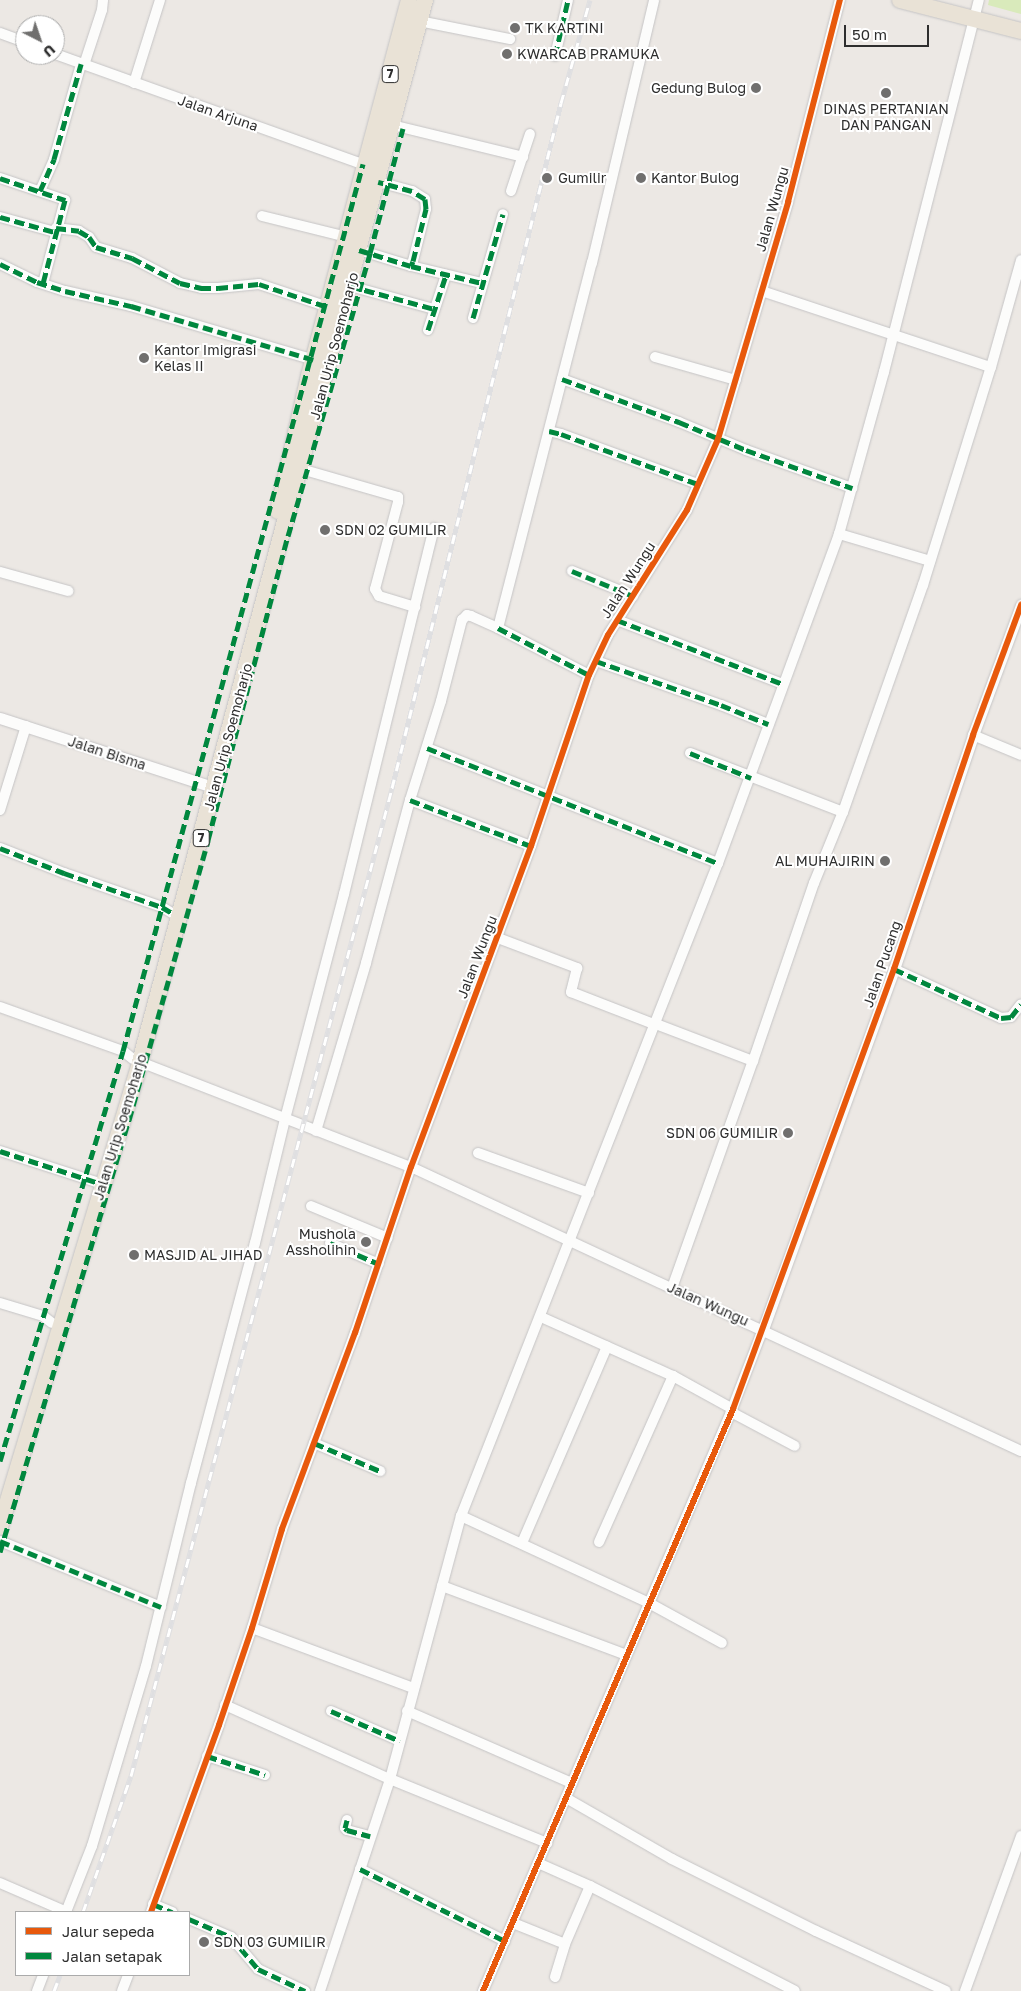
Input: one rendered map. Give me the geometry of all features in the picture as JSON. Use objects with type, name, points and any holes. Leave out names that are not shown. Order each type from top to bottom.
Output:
[{"type":"highway","name":"Jalan Urip Soemoharjo","points":[[0,1495],[96,1182],[137,1060],[172,913],[301,469],[360,250],[409,0]]},
{"type":"highway","name":"Jalan Urip Soemoharjo","points":[[0,1527],[137,1060],[270,552],[314,360],[347,237],[375,172],[392,125],[425,0]]},
{"type":"highway","points":[[900,0],[1021,31]]},
{"type":"street","points":[[40,191],[54,159],[83,64],[102,10],[103,0]]},
{"type":"street","points":[[134,83],[160,0]]},
{"type":"street","points":[[555,56],[568,0]]},
{"type":"street","points":[[498,628],[603,221],[654,0]]},
{"type":"street","name":"Jalan Wungu","points":[[840,0],[788,202],[718,439],[687,510],[617,620],[589,675],[532,846],[411,1167],[763,1329],[1021,1451]]},
{"type":"street","points":[[320,1991],[390,1779],[413,1688],[462,1516],[656,1025],[751,778],[768,724],[839,534],[979,0]]},
{"type":"street","points":[[420,21],[510,39]]},
{"type":"street","points":[[0,33],[15,38]]},
{"type":"street","name":"Jalan Arjuna","points":[[65,58],[375,172],[426,199],[426,209],[411,266]]},
{"type":"street","points":[[392,125],[523,157]]},
{"type":"street","points":[[511,191],[530,134]]},
{"type":"street","points":[[0,178],[65,200],[43,283]]},
{"type":"street","points":[[473,318],[504,214]]},
{"type":"street","points":[[262,216],[347,237]]},
{"type":"street","points":[[0,217],[56,230],[80,230],[89,236],[96,247],[132,258],[180,283],[209,288],[260,284],[328,307]]},
{"type":"street","points":[[360,250],[411,266],[482,283]]},
{"type":"street","points":[[672,1288],[814,883],[843,812],[930,561],[991,367],[1021,260]]},
{"type":"street","points":[[0,264],[37,282],[65,291],[131,306],[314,360]]},
{"type":"street","points":[[428,330],[446,275]]},
{"type":"street","points":[[350,286],[434,309]]},
{"type":"street","points":[[762,290],[893,332],[991,367]]},
{"type":"street","points":[[656,357],[736,380]]},
{"type":"street","points":[[562,379],[852,488]]},
{"type":"street","points":[[549,432],[561,434],[698,484]]},
{"type":"street","points":[[301,469],[398,497],[375,589],[379,596],[415,607]]},
{"type":"street","points":[[66,1911],[92,1846],[146,1666],[191,1482],[256,1243],[284,1119],[344,894],[434,528]]},
{"type":"street","points":[[839,534],[930,561]]},
{"type":"street","points":[[572,571],[633,596]]},
{"type":"street","points":[[0,572],[68,591]]},
{"type":"street","name":"Jalan Pucang","points":[[763,1329],[894,969],[973,735],[1021,605]]},
{"type":"street","points":[[316,1131],[366,964],[410,800],[441,701],[462,620],[467,615],[471,616],[589,675]]},
{"type":"street","points":[[617,620],[783,684]]},
{"type":"street","points":[[596,661],[721,705],[768,724]]},
{"type":"street","name":"Jalan Bisma","points":[[0,718],[210,786]]},
{"type":"street","points":[[0,810],[26,726]]},
{"type":"street","points":[[973,735],[1021,755]]},
{"type":"street","points":[[427,748],[549,794],[718,863]]},
{"type":"street","points":[[690,753],[843,812]]},
{"type":"street","points":[[410,800],[532,846]]},
{"type":"street","points":[[0,848],[64,873],[162,906],[172,913]]},
{"type":"street","points":[[498,938],[577,968],[571,992],[753,1061]]},
{"type":"street","points":[[894,969],[1001,1018],[1011,1017],[1021,1004]]},
{"type":"street","points":[[0,1007],[123,1051],[137,1060],[411,1167],[379,1264],[282,1529],[252,1628],[208,1756],[152,1908],[167,1911]]},
{"type":"street","points":[[0,1150],[96,1182]]},
{"type":"street","points":[[478,1153],[589,1193]]},
{"type":"street","points":[[310,1206],[388,1238]]},
{"type":"street","points":[[330,1243],[379,1264]]},
{"type":"street","points":[[0,1303],[43,1316],[52,1323]]},
{"type":"street","points":[[540,1318],[673,1376],[795,1446]]},
{"type":"street","points":[[483,1991],[732,1410],[763,1329]]},
{"type":"street","points":[[522,1543],[607,1347]]},
{"type":"street","points":[[600,1542],[673,1376]]},
{"type":"street","points":[[314,1443],[380,1471]]},
{"type":"street","points":[[462,1516],[649,1603],[722,1643]]},
{"type":"street","points":[[0,1541],[161,1607]]},
{"type":"street","points":[[442,1586],[627,1655]]},
{"type":"street","points":[[252,1628],[413,1688]]},
{"type":"street","points":[[225,1705],[390,1779],[547,1843]]},
{"type":"street","points":[[331,1711],[400,1741]]},
{"type":"street","points":[[407,1711],[572,1783]]},
{"type":"street","points":[[208,1756],[265,1775]]},
{"type":"street","points":[[566,1798],[672,1858],[816,1930],[946,1991]]},
{"type":"street","points":[[347,1820],[345,1828],[347,1830],[370,1836]]},
{"type":"street","points":[[965,1991],[1021,1836]]},
{"type":"street","points":[[538,1863],[590,1886],[795,1991]]},
{"type":"street","points":[[360,1869],[505,1940]]},
{"type":"street","points":[[0,1883],[64,1911]]},
{"type":"street","points":[[555,1976],[590,1886]]},
{"type":"street","points":[[190,1919],[229,1936],[261,1970],[305,1991]]},
{"type":"street","points":[[513,1923],[566,1944]]},
{"type":"street","points":[[37,1991],[43,1976]]},
{"type":"street","points":[[122,1991],[128,1976]]},
{"type":"green space","points":[[989,0],[1021,0],[1021,14],[988,5]]},
{"type":"railway","points":[[83,1911],[131,1776],[392,788],[561,103],[590,0]]},
{"type":"railway","points":[[54,1991],[60,1976]]},
{"type":"marked path","points":[[555,56],[568,0]]},
{"type":"marked path","points":[[40,191],[54,159],[81,64]]},
{"type":"marked path","points":[[0,1552],[129,1120],[208,840],[288,536],[370,253],[403,128]]},
{"type":"marked path","points":[[0,1461],[123,1051],[363,164]]},
{"type":"marked path","points":[[0,178],[65,200],[43,283]]},
{"type":"marked path","points":[[359,250],[411,266],[413,261],[426,209],[425,199],[412,191],[378,182]]},
{"type":"marked path","points":[[473,318],[503,214]]},
{"type":"marked path","points":[[0,217],[55,232]]},
{"type":"marked path","points":[[56,228],[79,231],[89,237],[96,247],[132,258],[180,283],[201,288],[259,284],[328,307]]},
{"type":"marked path","points":[[0,264],[37,282],[65,291],[131,306],[314,360]]},
{"type":"marked path","points":[[411,266],[482,283]]},
{"type":"marked path","points":[[428,330],[446,275]]},
{"type":"marked path","points":[[350,286],[434,309]]},
{"type":"marked path","points":[[562,379],[679,422],[746,450],[852,488]]},
{"type":"marked path","points":[[549,431],[698,484]]},
{"type":"marked path","points":[[572,571],[633,596]]},
{"type":"marked path","points":[[617,620],[783,684]]},
{"type":"marked path","points":[[498,628],[589,675]]},
{"type":"marked path","points":[[596,661],[721,705],[768,724]]},
{"type":"marked path","points":[[427,748],[718,863]]},
{"type":"marked path","points":[[690,753],[751,778]]},
{"type":"marked path","points":[[410,800],[531,846]]},
{"type":"marked path","points":[[0,848],[64,873],[162,907],[172,913]]},
{"type":"marked path","points":[[894,969],[1001,1018],[1011,1017],[1021,1004]]},
{"type":"marked path","points":[[0,1151],[96,1182]]},
{"type":"marked path","points":[[330,1243],[379,1264]]},
{"type":"marked path","points":[[314,1443],[380,1471]]},
{"type":"marked path","points":[[0,1541],[161,1607]]},
{"type":"marked path","points":[[331,1711],[400,1741]]},
{"type":"marked path","points":[[207,1756],[265,1775]]},
{"type":"marked path","points":[[347,1820],[345,1828],[347,1830],[370,1836]]},
{"type":"marked path","points":[[360,1869],[505,1941]]},
{"type":"marked path","points":[[153,1904],[170,1911]]},
{"type":"marked path","points":[[190,1919],[231,1937],[258,1969],[305,1991]]},
{"type":"cycle path","points":[[151,1911],[219,1725],[252,1628],[282,1529],[355,1333],[411,1167],[531,846],[589,675],[608,635],[687,510],[718,439],[788,202],[840,0]]},
{"type":"cycle path","points":[[483,1991],[733,1409],[894,969],[973,735],[1021,605]]},
{"type":"place","name":"TK KARTINI","points":[[515,28]]},
{"type":"place","name":"KWARCAB PRAMUKA","points":[[507,54]]},
{"type":"place","name":"Gedung Bulog","points":[[756,88]]},
{"type":"place","name":"DINAS PERTANIAN DAN PANGAN","points":[[886,93]]},
{"type":"place","name":"Gumilir","points":[[547,178]]},
{"type":"place","name":"Kantor Bulog","points":[[641,178]]},
{"type":"place","name":"Kantor Imigrasi Kelas II","points":[[144,358]]},
{"type":"place","name":"SDN 02 GUMILIR","points":[[325,530]]},
{"type":"place","name":"AL MUHAJIRIN","points":[[885,861]]},
{"type":"place","name":"SDN 06 GUMILIR","points":[[788,1133]]},
{"type":"place","name":"Mushola Assholihin","points":[[366,1242]]},
{"type":"place","name":"MASJID AL JIHAD","points":[[134,1255]]},
{"type":"place","name":"SDN 03 GUMILIR","points":[[204,1942]]}]
